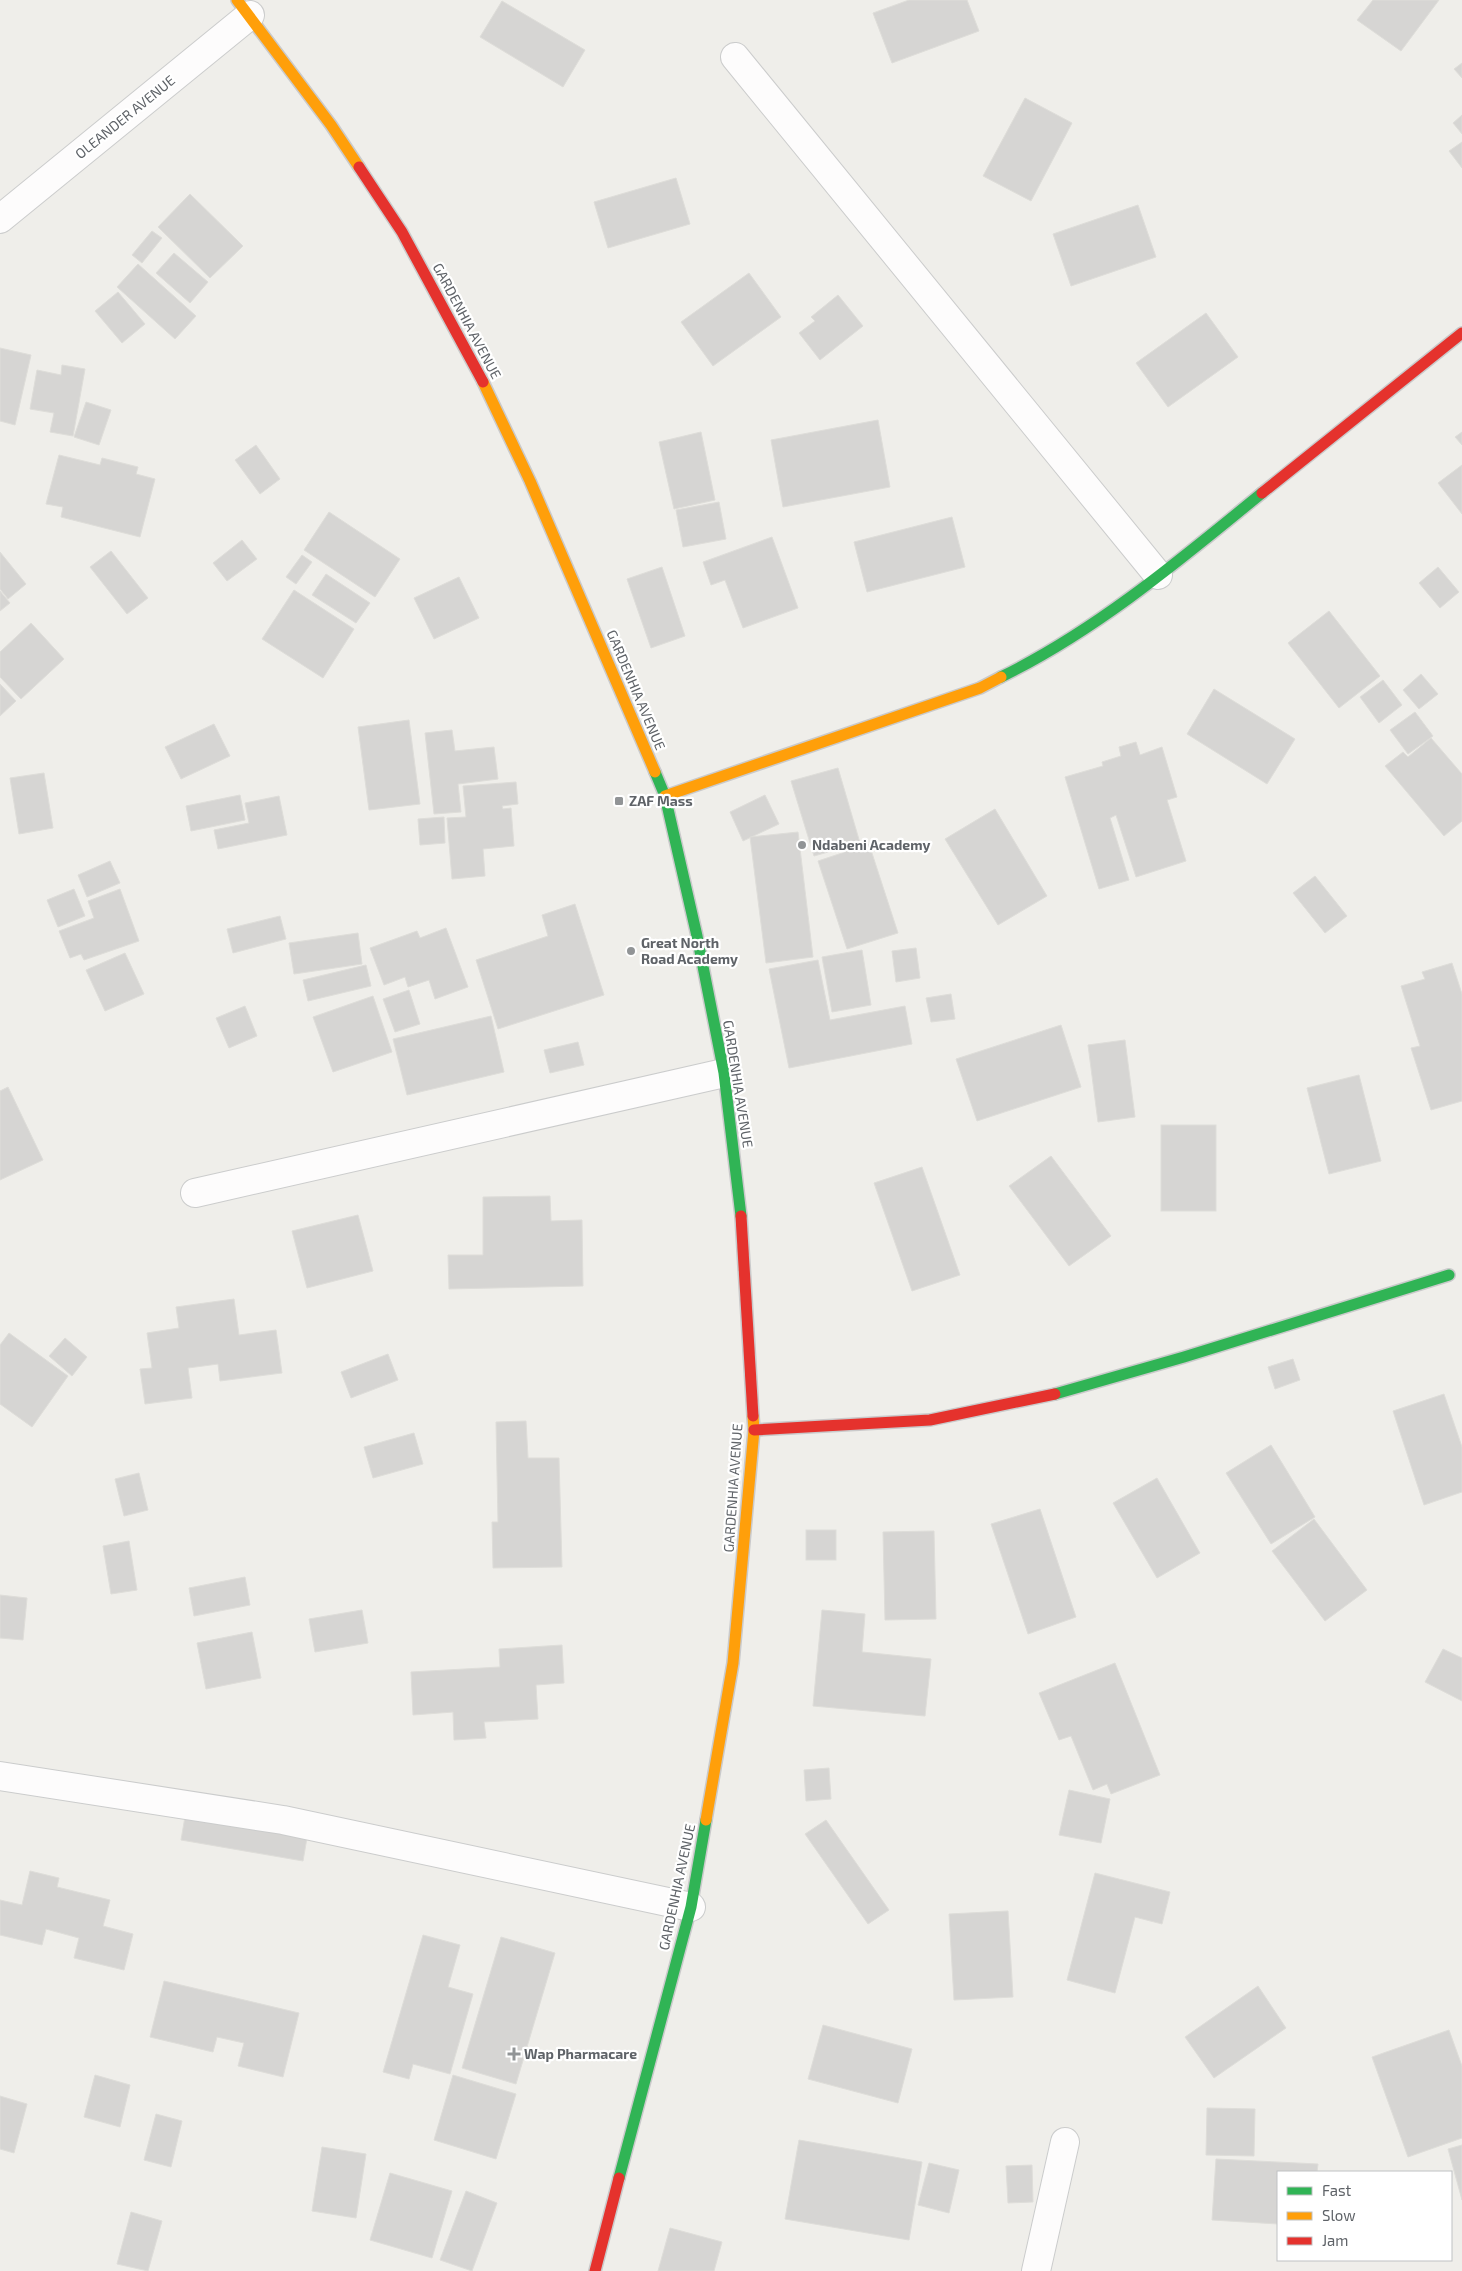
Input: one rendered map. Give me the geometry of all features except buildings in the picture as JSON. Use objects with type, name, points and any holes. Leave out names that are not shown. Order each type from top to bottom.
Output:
[{"type":"main road","name":"GARDENHIA AVENUE","points":[[244,8],[331,124],[402,232],[472,358],[530,481],[664,796],[696,936],[724,1074],[744,1240],[754,1430],[733,1663],[691,1907],[594,2271]]},
{"type":"main road","points":[[664,796],[980,688],[1024,668],[1071,640],[1158,575],[1462,333]]},
{"type":"main road","points":[[754,1430],[930,1420],[1047,1396],[1184,1358],[1449,1275]]},
{"type":"street","name":"OLEANDER AVENUE","points":[[0,220],[244,8]]},
{"type":"street","points":[[735,57],[1158,575]]},
{"type":"street","points":[[195,1192],[724,1074]]},
{"type":"street","points":[[0,1776],[283,1820],[691,1907]]},
{"type":"street","points":[[1036,2271],[1065,2142]]},
{"type":"traffic: fast","points":[[1001,677],[1071,638],[1104,616],[1169,568],[1262,493]]},
{"type":"traffic: fast","points":[[655,772],[665,796],[697,936],[724,1073],[741,1216]]},
{"type":"traffic: fast","points":[[1055,1394],[1184,1357],[1449,1275]]},
{"type":"traffic: fast","points":[[619,2178],[691,1907],[706,1820]]},
{"type":"traffic: slow","points":[[237,0],[331,125],[359,167]]},
{"type":"traffic: slow","points":[[483,382],[530,481],[655,772]]},
{"type":"traffic: slow","points":[[665,796],[980,688],[1001,677]]},
{"type":"traffic: slow","points":[[706,1820],[733,1663],[754,1430],[753,1416]]},
{"type":"traffic: jam","points":[[359,167],[402,232],[483,382]]},
{"type":"traffic: jam","points":[[1262,493],[1462,333]]},
{"type":"traffic: jam","points":[[741,1216],[753,1416]]},
{"type":"traffic: jam","points":[[754,1430],[930,1420],[1055,1394]]},
{"type":"traffic: jam","points":[[595,2271],[619,2178]]},
{"type":"place","name":"ZAF Mass","points":[[619,801]]},
{"type":"place","name":"Ndabeni Academy","points":[[802,845]]},
{"type":"place","name":"Great North Road Academy","points":[[631,951]]},
{"type":"place","name":"Wap Pharmacare","points":[[514,2054]]}]
